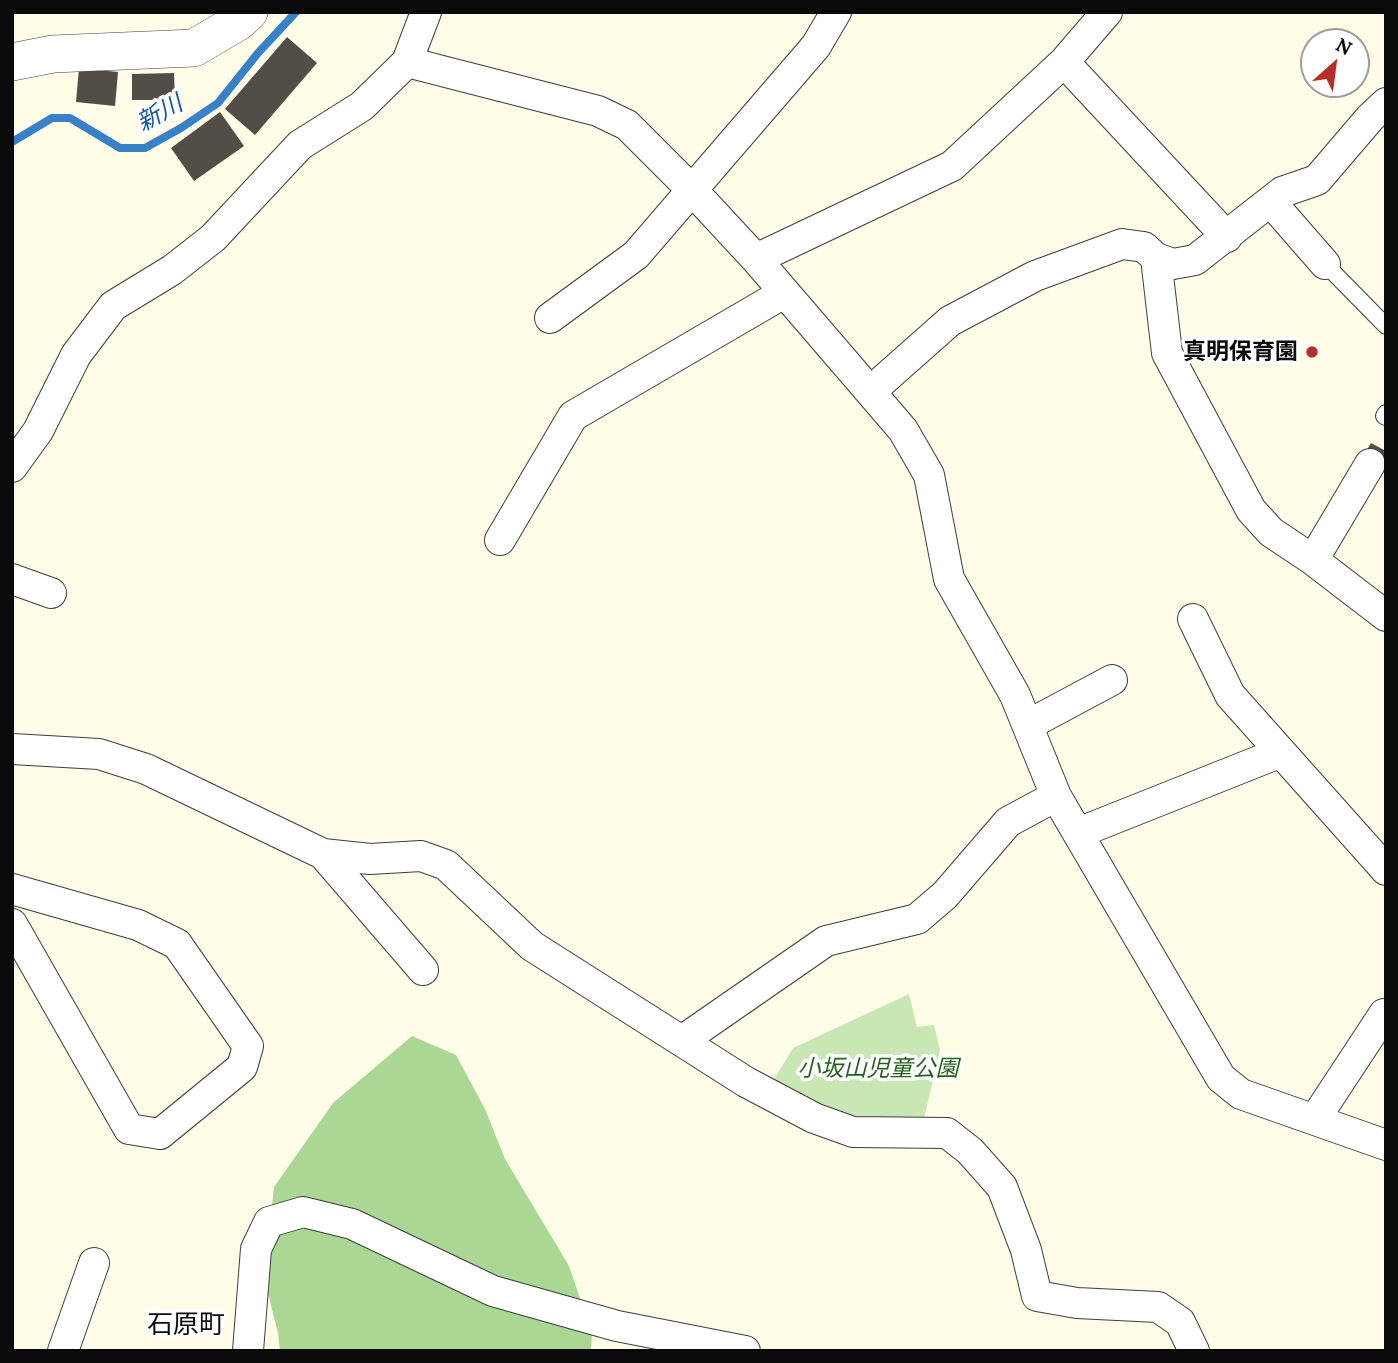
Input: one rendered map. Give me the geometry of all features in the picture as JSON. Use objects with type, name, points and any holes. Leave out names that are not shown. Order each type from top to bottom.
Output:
[{"type":"street","points":[[12,62],[53,54],[194,48],[238,22],[249,12]]},
{"type":"street","points":[[12,467],[38,431],[76,355],[113,306],[172,270],[213,238],[300,145],[362,106],[407,62],[426,12]]},
{"type":"street","points":[[550,318],[636,255],[816,46],[836,12]]},
{"type":"street","points":[[756,258],[952,166],[1064,62],[1107,12]]},
{"type":"street","points":[[407,62],[598,111],[626,125],[756,258],[903,430],[929,475],[949,579],[1015,695],[1056,796],[1221,1078],[1241,1094],[1386,1145]]},
{"type":"street","points":[[1064,62],[1227,237]]},
{"type":"street","points":[[871,390],[950,321],[1035,276],[1122,244],[1144,247],[1156,258],[1173,264],[1195,260],[1282,192],[1317,180],[1386,103]]},
{"type":"street","points":[[1270,202],[1325,264]]},
{"type":"street","points":[[1156,258],[1167,353],[1251,510],[1271,532],[1313,560],[1386,616]]},
{"type":"street","points":[[500,540],[573,415],[784,293]]},
{"type":"street","points":[[1313,560],[1378,465]]},
{"type":"street","points":[[12,579],[51,593]]},
{"type":"street","points":[[1193,619],[1230,695],[1386,870]]},
{"type":"street","points":[[1027,725],[1112,680]]},
{"type":"street","points":[[12,749],[99,754],[146,769],[323,854],[370,859],[421,856],[446,865],[532,946],[746,1082],[814,1118],[853,1132],[947,1133],[970,1151],[1002,1187],[1026,1250],[1037,1296],[1077,1303],[1158,1307],[1180,1322],[1194,1351]]},
{"type":"street","points":[[1078,833],[1279,753]]},
{"type":"street","points":[[683,1040],[826,940],[917,919],[945,895],[1008,822],[1056,796]]},
{"type":"street","points":[[323,854],[423,970]]},
{"type":"street","points":[[12,889],[138,925],[177,944],[248,1046],[242,1068],[160,1134],[129,1129],[12,925]]},
{"type":"street","points":[[1315,1119],[1384,1014]]},
{"type":"street","points":[[248,1351],[256,1249],[269,1222],[303,1213],[352,1224],[493,1291],[617,1326],[745,1351]]},
{"type":"street","points":[[63,1351],[94,1263]]},
{"type":"lane","points":[[1325,264],[1386,326]]},
{"type":"green space","name":"小坂山児童公園","points":[[909,994],[917,1027],[934,1025],[940,1050],[923,1123],[852,1125],[773,1081],[793,1048]]},
{"type":"green space","points":[[412,1036],[456,1055],[485,1109],[505,1159],[569,1266],[592,1333],[591,1351],[280,1351],[264,1278],[274,1187],[333,1103]]},
{"type":"building","points":[[287,37],[317,63],[255,135],[225,109]]},
{"type":"building","points":[[79,68],[118,72],[115,106],[76,102]]},
{"type":"building","points":[[174,73],[175,100],[132,100],[132,74]]},
{"type":"building","points":[[220,112],[244,146],[194,181],[171,148]]},
{"type":"building","points":[[1371,443],[1386,451],[1384,460],[1367,450]]},
{"type":"waterway","name":"新川","points":[[12,142],[52,118],[70,118],[120,148],[145,148],[218,103],[258,53],[296,12]]},
{"type":"place","name":"真明保育園","points":[[1312,352]]},
{"type":"district","name":"石原町","points":[[186,1326]]}]
